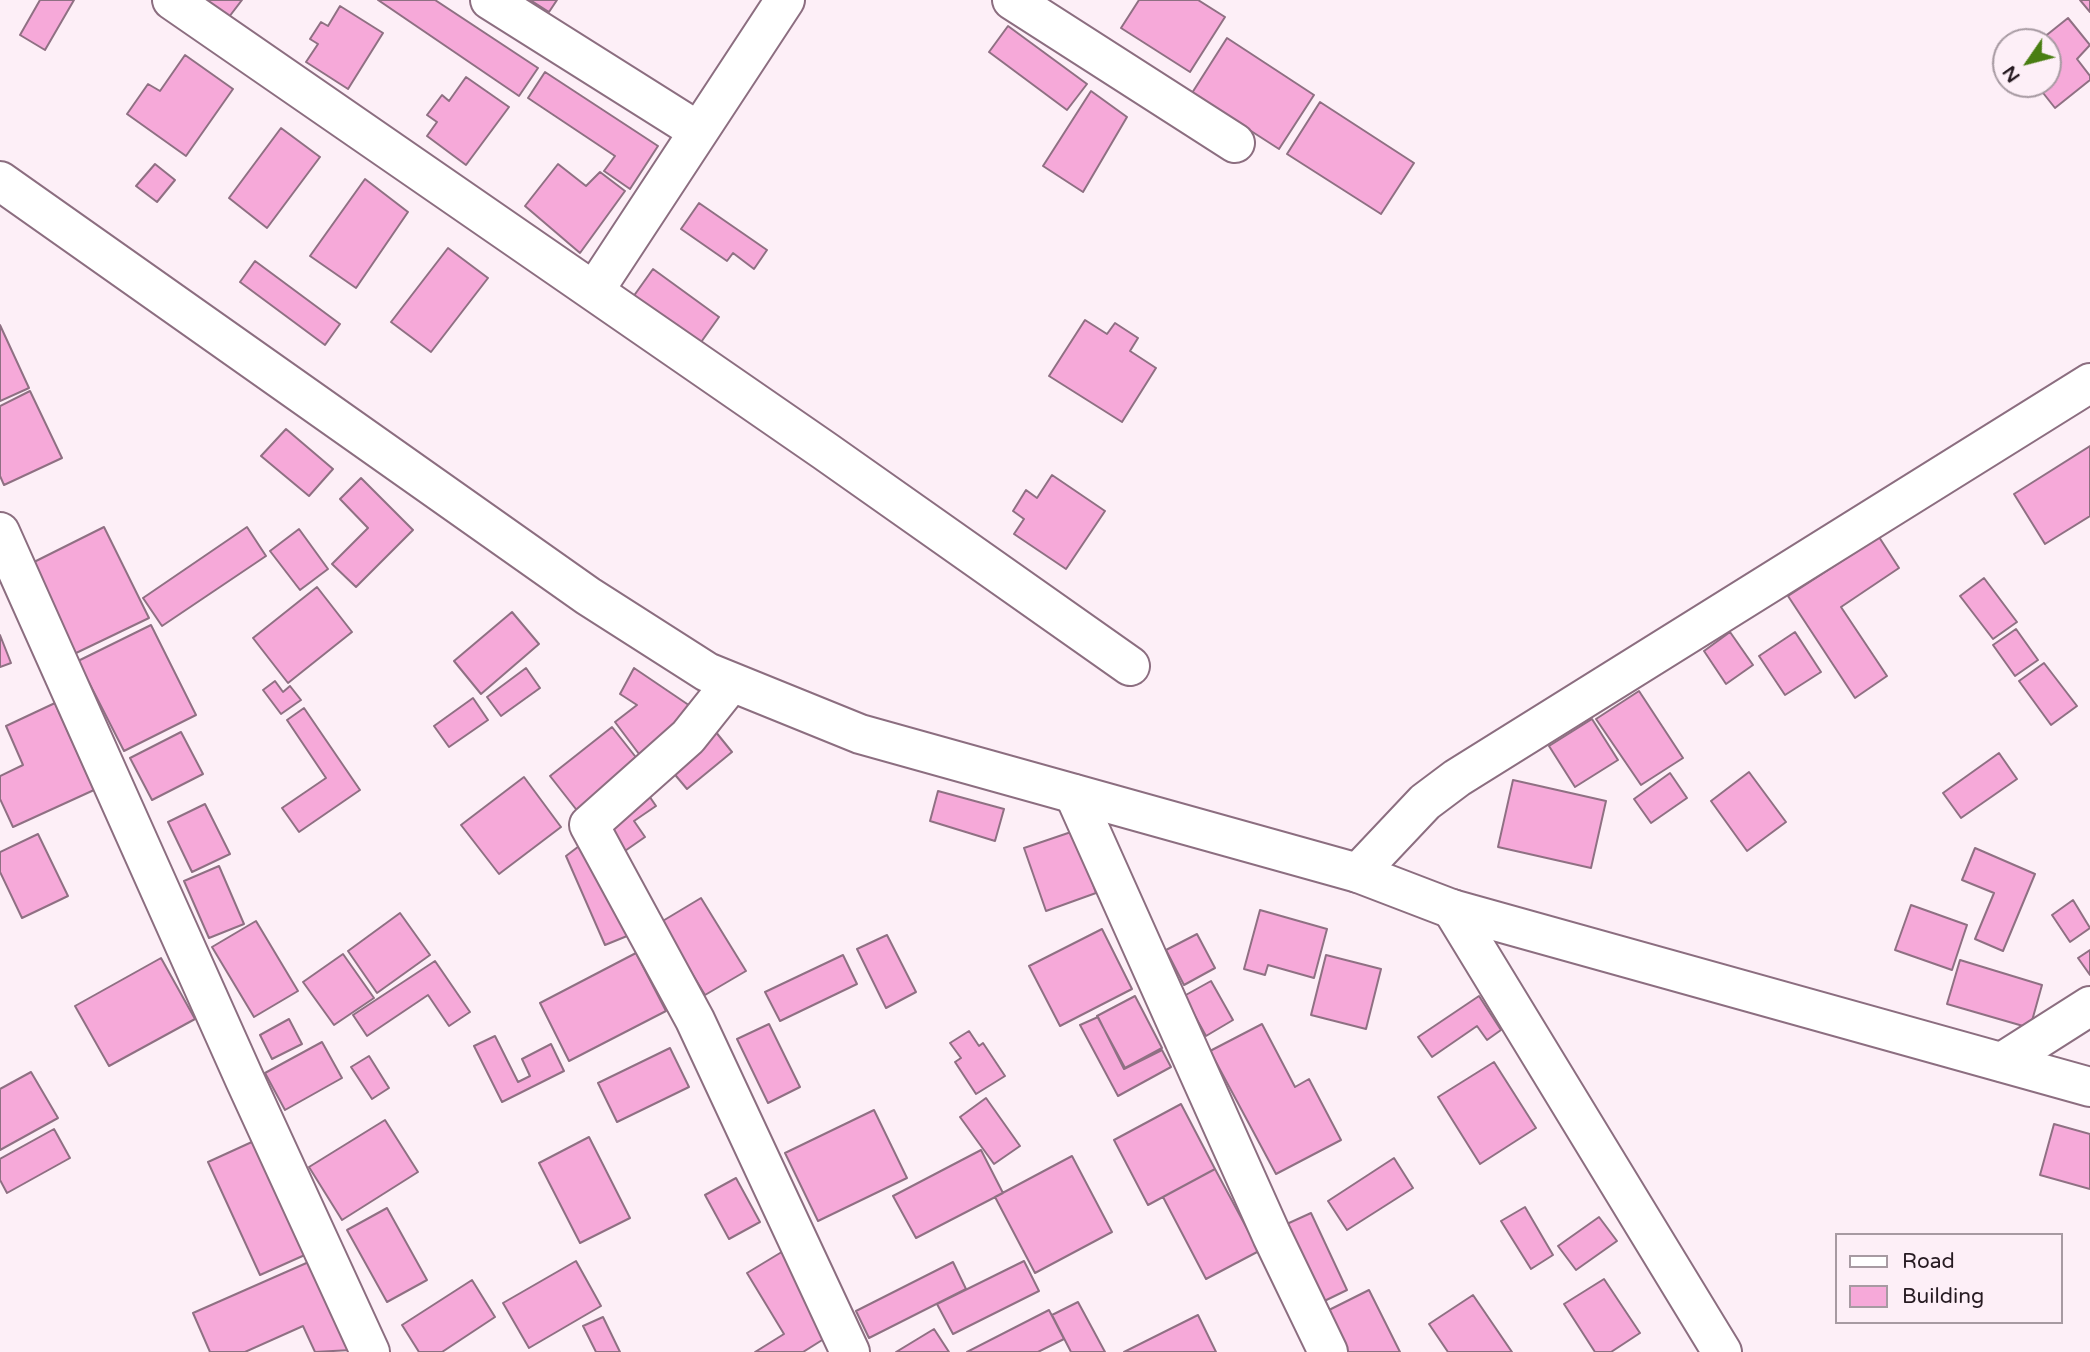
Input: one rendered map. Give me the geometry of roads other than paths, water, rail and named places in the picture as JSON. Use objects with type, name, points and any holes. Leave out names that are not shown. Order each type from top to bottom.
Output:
[{"type":"street","points":[[172,0],[1130,666]]},
{"type":"street","points":[[490,0],[698,131]]},
{"type":"street","points":[[594,291],[785,0]]},
{"type":"street","points":[[1012,0],[1235,144]]},
{"type":"street","points":[[0,181],[587,596],[706,672],[731,683],[742,685],[860,734],[1358,873],[1452,909],[2090,1087]]},
{"type":"street","points":[[1358,873],[1425,802],[1457,778],[2090,383]]},
{"type":"street","points":[[0,532],[370,1352]]},
{"type":"street","points":[[731,683],[688,737],[589,825],[695,1020],[850,1352]]},
{"type":"street","points":[[1074,794],[1272,1236],[1328,1352]]},
{"type":"street","points":[[1452,909],[1722,1352]]},
{"type":"street","points":[[2002,1062],[2090,1006]]}]
